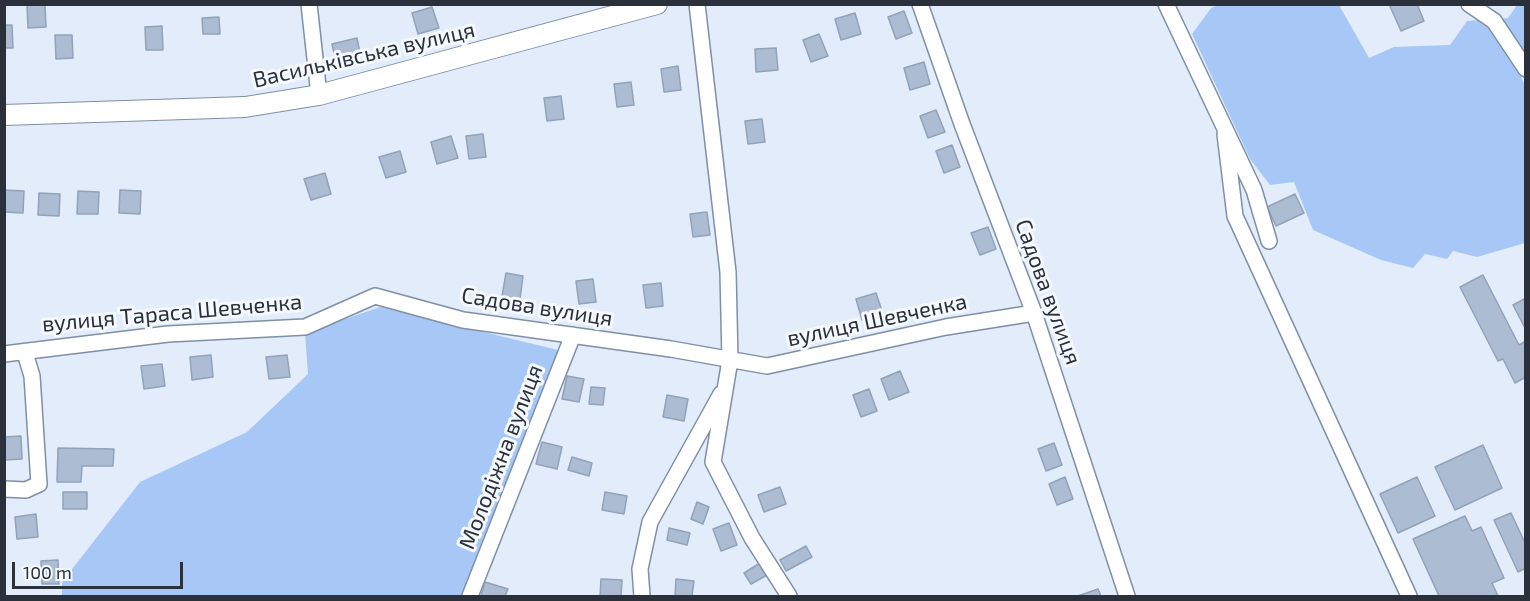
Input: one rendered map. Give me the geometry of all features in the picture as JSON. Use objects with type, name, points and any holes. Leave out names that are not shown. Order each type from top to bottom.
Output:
[{"type":"main road","name":"Васильківська вулиця","points":[[4,115],[245,108],[319,95],[657,4]]},
{"type":"street","points":[[309,4],[319,95]]},
{"type":"street","points":[[697,4],[728,272],[730,360],[713,462],[752,538],[789,597]]},
{"type":"street","name":"Садова вулиця","points":[[920,4],[962,124],[1034,313],[1127,597]]},
{"type":"street","points":[[1166,4],[1225,134],[1254,190],[1269,241]]},
{"type":"street","points":[[1469,4],[1494,21],[1526,69]]},
{"type":"street","points":[[1225,134],[1235,216],[1409,597]]},
{"type":"street","name":"Садова вулиця","points":[[375,296],[463,320],[730,360]]},
{"type":"street","name":"вулиця Тараса Шевченка","points":[[4,354],[168,334],[305,327],[375,296]]},
{"type":"street","name":"вулиця Шевченка","points":[[730,360],[767,366],[946,327],[1034,313]]},
{"type":"street","name":"Молодіжна вулиця","points":[[470,597],[573,335]]},
{"type":"street","points":[[4,489],[26,490],[39,484],[32,376],[25,353]]},
{"type":"street","points":[[642,597],[640,569],[650,522],[685,456],[725,389]]},
{"type":"street","points":[[685,456],[713,462]]},
{"type":"shaded area","points":[[1218,5],[1339,5],[1369,58],[1394,47],[1450,45],[1467,21],[1508,18],[1517,5],[1525,5],[1525,69],[1520,75],[1526,87],[1525,243],[1477,257],[1453,251],[1447,259],[1425,254],[1413,268],[1381,260],[1313,230],[1294,182],[1270,185],[1250,159],[1192,34],[1211,8]]},
{"type":"shaded area","points":[[380,307],[558,350],[464,596],[62,596],[62,582],[140,482],[247,432],[308,374],[305,333]]},
{"type":"building","points":[[45,4],[46,27],[28,28],[27,5]]},
{"type":"building","points":[[1389,4],[1417,4],[1424,21],[1401,31]]},
{"type":"building","points":[[432,7],[439,28],[418,34],[412,13]]},
{"type":"building","points":[[904,11],[912,33],[896,39],[888,17]]},
{"type":"building","points":[[855,13],[861,34],[841,40],[835,19]]},
{"type":"building","points":[[219,17],[220,34],[203,34],[202,18]]},
{"type":"building","points":[[4,25],[12,25],[13,48],[4,48]]},
{"type":"building","points":[[162,26],[163,50],[146,50],[145,27]]},
{"type":"building","points":[[819,34],[828,56],[811,62],[803,40]]},
{"type":"building","points":[[55,35],[72,35],[73,58],[56,59]]},
{"type":"building","points":[[357,38],[360,53],[335,58],[332,44]]},
{"type":"building","points":[[776,48],[778,70],[756,72],[755,49]]},
{"type":"building","points":[[924,62],[930,84],[910,90],[904,68]]},
{"type":"building","points":[[678,66],[681,90],[664,92],[661,69]]},
{"type":"building","points":[[631,82],[634,105],[617,107],[614,84]]},
{"type":"building","points":[[561,96],[564,119],[547,121],[544,98]]},
{"type":"building","points":[[936,110],[945,132],[928,138],[920,116]]},
{"type":"building","points":[[762,119],[765,142],[748,144],[745,121]]},
{"type":"building","points":[[483,134],[486,157],[469,159],[466,136]]},
{"type":"building","points":[[451,136],[458,158],[437,164],[431,142]]},
{"type":"building","points":[[952,145],[960,167],[944,173],[936,151]]},
{"type":"building","points":[[400,151],[406,172],[386,178],[379,157]]},
{"type":"building","points":[[325,173],[331,194],[311,200],[304,179]]},
{"type":"building","points":[[4,190],[24,191],[23,213],[4,212]]},
{"type":"building","points":[[120,190],[141,191],[140,214],[119,213]]},
{"type":"building","points":[[78,191],[99,192],[98,214],[77,214]]},
{"type":"building","points":[[39,193],[60,194],[59,216],[38,215]]},
{"type":"building","points":[[1295,194],[1304,213],[1276,226],[1267,207]]},
{"type":"building","points":[[707,212],[710,235],[693,237],[690,214]]},
{"type":"building","points":[[988,227],[996,249],[980,255],[971,233]]},
{"type":"building","points":[[506,273],[523,276],[520,299],[502,296]]},
{"type":"building","points":[[1483,275],[1519,345],[1526,341],[1526,377],[1515,383],[1503,359],[1498,361],[1460,287]]},
{"type":"building","points":[[593,279],[596,302],[579,304],[576,281]]},
{"type":"building","points":[[661,283],[663,306],[646,308],[643,285]]},
{"type":"building","points":[[876,293],[883,314],[862,320],[856,299]]},
{"type":"building","points":[[1526,298],[1526,330],[1513,305]]},
{"type":"building","points":[[211,355],[213,377],[192,380],[190,357]]},
{"type":"building","points":[[287,355],[290,377],[269,379],[266,357]]},
{"type":"building","points":[[162,364],[165,386],[144,389],[141,366]]},
{"type":"building","points":[[900,371],[909,392],[889,400],[881,379]]},
{"type":"building","points":[[567,376],[584,379],[579,402],[562,399]]},
{"type":"building","points":[[591,387],[605,388],[603,405],[589,404]]},
{"type":"building","points":[[869,389],[877,411],[861,417],[853,395]]},
{"type":"building","points":[[667,395],[688,399],[684,421],[663,417]]},
{"type":"building","points":[[21,436],[22,459],[5,460],[4,437]]},
{"type":"building","points":[[542,442],[562,447],[557,469],[536,464]]},
{"type":"building","points":[[1054,443],[1062,465],[1046,471],[1038,449]]},
{"type":"building","points":[[1483,445],[1502,488],[1455,510],[1435,467]]},
{"type":"building","points":[[58,448],[114,449],[113,466],[82,466],[81,482],[57,482]]},
{"type":"building","points":[[572,457],[592,463],[589,476],[568,470]]},
{"type":"building","points":[[1065,477],[1073,499],[1057,505],[1049,484]]},
{"type":"building","points":[[1417,477],[1435,516],[1398,533],[1380,494]]},
{"type":"building","points":[[780,487],[786,504],[764,512],[758,495]]},
{"type":"building","points":[[63,492],[87,492],[87,509],[63,509]]},
{"type":"building","points":[[605,492],[627,496],[624,514],[602,510]]},
{"type":"building","points":[[697,502],[709,507],[703,524],[691,519]]},
{"type":"building","points":[[1511,513],[1526,545],[1526,568],[1518,572],[1494,520]]},
{"type":"building","points":[[36,514],[38,537],[17,539],[15,517]]},
{"type":"building","points":[[1465,516],[1472,531],[1481,527],[1504,578],[1492,583],[1498,596],[1439,596],[1413,539]]},
{"type":"building","points":[[729,523],[737,545],[721,551],[713,529]]},
{"type":"building","points":[[669,528],[690,533],[687,545],[667,540]]},
{"type":"building","points":[[806,546],[812,557],[786,571],[780,560]]},
{"type":"building","points":[[58,560],[59,584],[42,584],[41,561]]},
{"type":"building","points":[[760,563],[767,575],[751,584],[744,573]]},
{"type":"building","points":[[601,579],[622,580],[621,596],[600,596]]},
{"type":"building","points":[[676,579],[694,581],[692,596],[675,596]]},
{"type":"building","points":[[485,582],[508,589],[505,596],[481,596]]},
{"type":"building","points":[[1098,589],[1101,596],[1078,596]]}]
